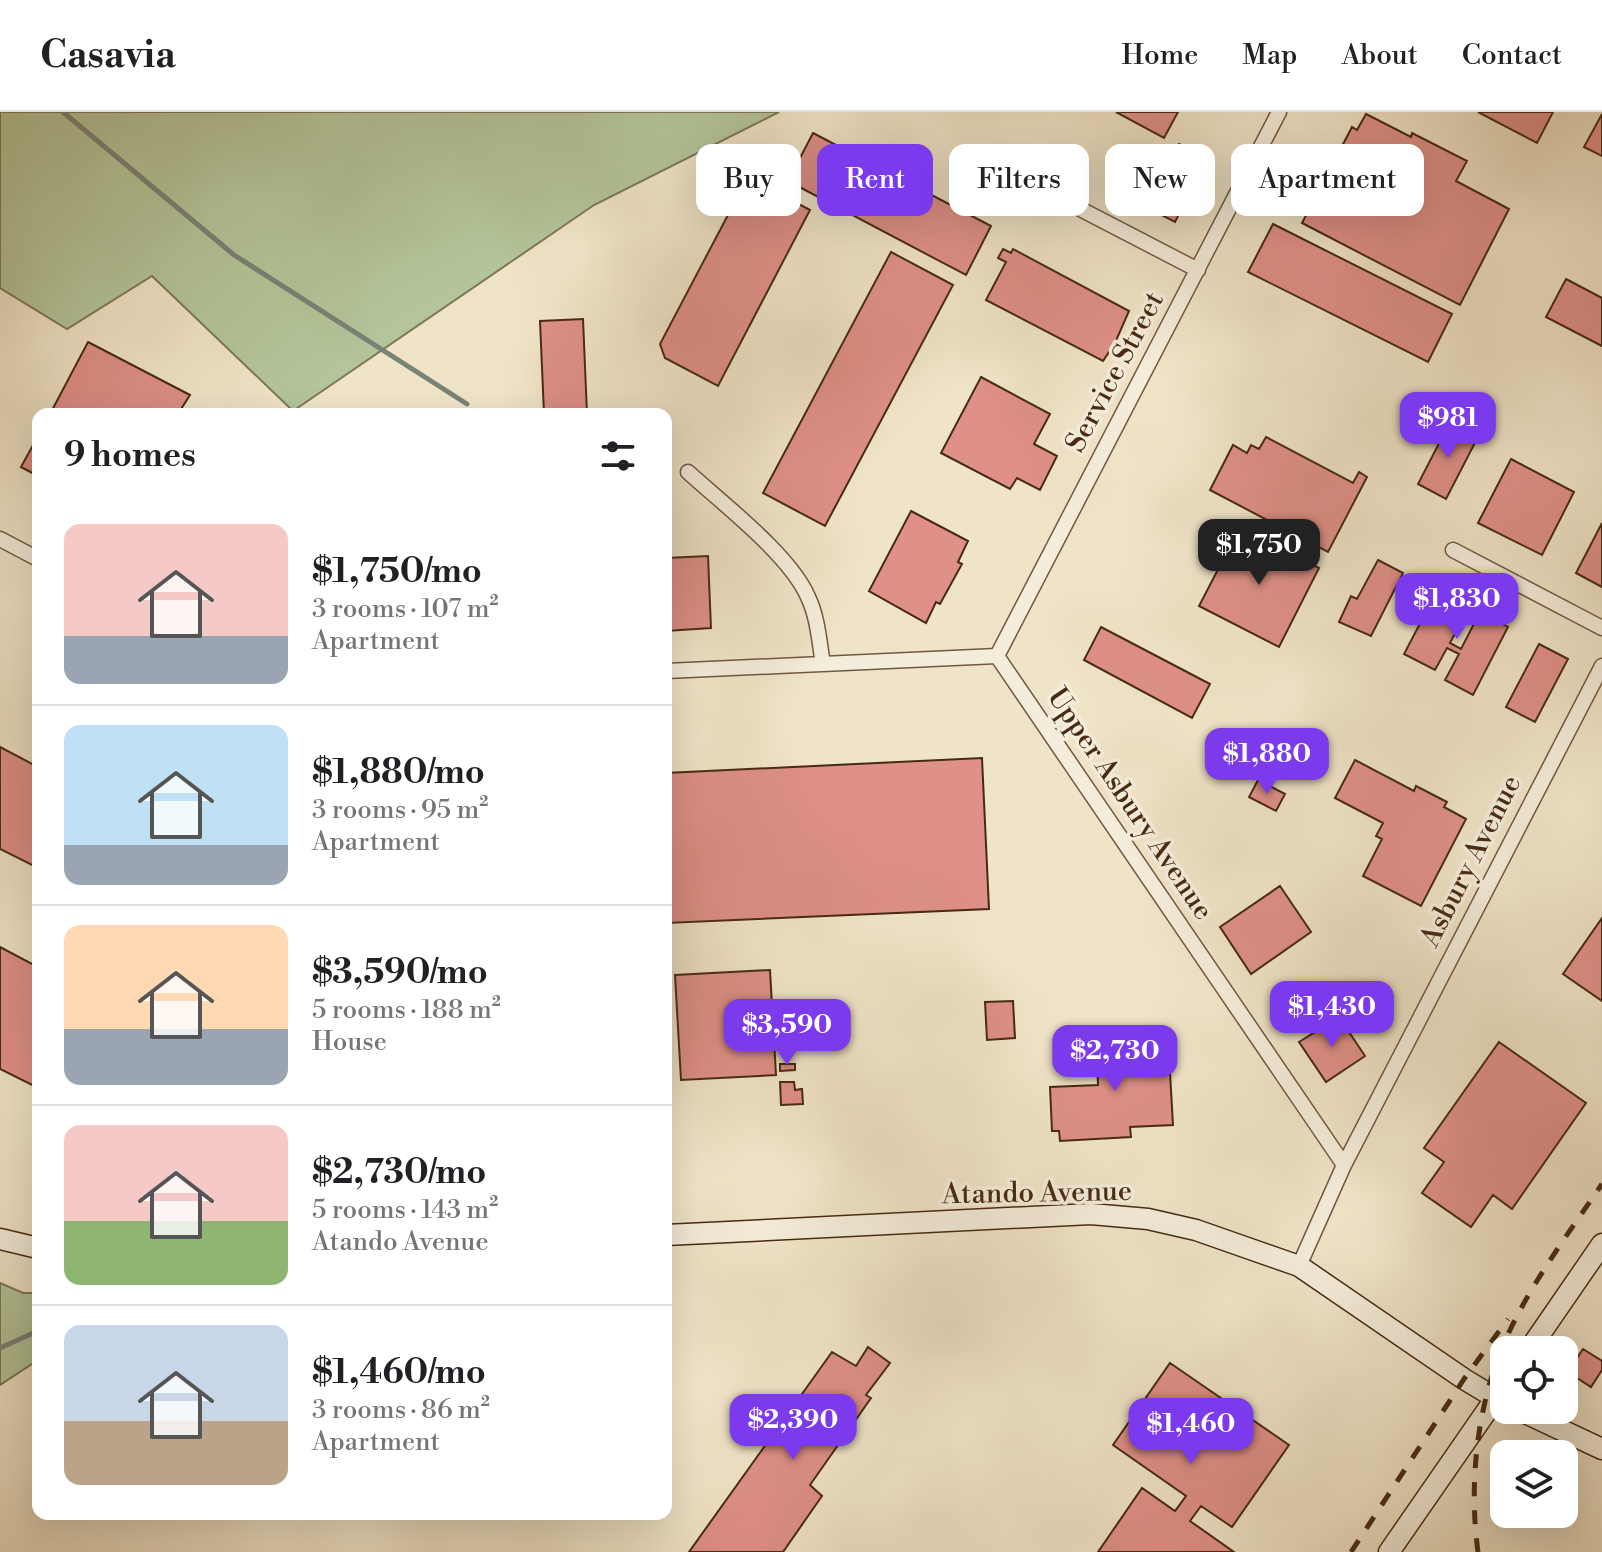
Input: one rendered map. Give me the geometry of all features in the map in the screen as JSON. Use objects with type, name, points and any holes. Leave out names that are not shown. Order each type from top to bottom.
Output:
[{"type":"main road","name":"Atando Avenue","points":[[672,1235],[1091,1214],[1148,1219],[1184,1227],[1299,1266],[1490,1389]]},
{"type":"main road","points":[[0,1239],[32,1247]]},
{"type":"main road","points":[[1539,1336],[1602,1244]]},
{"type":"main road","points":[[1389,1552],[1490,1411]]},
{"type":"main road","points":[[1549,1424],[1602,1449]]},
{"type":"street","name":"Service Street","points":[[997,656],[1279,112]]},
{"type":"street","points":[[1089,213],[1198,270]]},
{"type":"street","points":[[688,472],[783,559],[797,577],[815,615],[823,664]]},
{"type":"street","points":[[0,539],[32,556]]},
{"type":"street","points":[[1453,550],[1602,628]]},
{"type":"street","points":[[672,671],[997,656]]},
{"type":"street","name":"Upper Asbury Avenue","points":[[997,656],[1344,1165]]},
{"type":"street","name":"Asbury Avenue","points":[[1344,1165],[1602,666]]},
{"type":"street","points":[[1299,1266],[1344,1165]]},
{"type":"green space","points":[[0,112],[779,112],[715,144],[696,144],[696,154],[594,205],[297,408],[290,408],[152,276],[67,329],[0,288]]},
{"type":"green space","points":[[0,1283],[23,1293],[32,1293],[32,1364],[0,1385]]},
{"type":"building","points":[[1116,112],[1178,112],[1164,138]]},
{"type":"building","points":[[1478,112],[1553,112],[1537,143]]},
{"type":"building","points":[[1366,114],[1467,161],[1456,181],[1509,209],[1460,305],[1302,223],[1306,216],[1424,216],[1424,144],[1343,144],[1352,127],[1357,130]]},
{"type":"building","points":[[1602,114],[1602,156],[1584,147]]},
{"type":"building","points":[[813,133],[834,144],[817,144],[817,196],[801,188],[801,156]]},
{"type":"building","points":[[933,196],[949,204],[949,216],[972,216],[991,226],[966,275],[854,216],[933,216]]},
{"type":"building","points":[[801,205],[810,210],[718,386],[665,358],[660,344],[727,216],[801,216]]},
{"type":"building","points":[[1163,216],[1178,216],[1175,222]]},
{"type":"building","points":[[1273,224],[1452,314],[1428,362],[1248,272]]},
{"type":"building","points":[[1003,249],[1011,253],[1013,249],[1129,311],[1103,361],[986,300],[1006,262],[998,258]]},
{"type":"building","points":[[891,252],[953,285],[825,526],[763,493]]},
{"type":"building","points":[[1566,279],[1602,298],[1602,346],[1546,317]]},
{"type":"building","points":[[583,319],[587,408],[544,408],[540,321]]},
{"type":"building","points":[[88,342],[190,395],[182,408],[53,408]]},
{"type":"building","points":[[981,377],[1050,414],[1034,444],[1057,456],[1040,490],[1017,478],[1010,489],[941,453]]},
{"type":"building","points":[[1451,420],[1479,435],[1446,499],[1418,484]]},
{"type":"building","points":[[1266,437],[1353,483],[1359,472],[1367,477],[1328,552],[1210,490],[1233,445],[1247,453],[1251,445],[1259,449]]},
{"type":"building","points":[[32,447],[32,473],[21,467]]},
{"type":"building","points":[[1511,459],[1574,492],[1542,555],[1478,523]]},
{"type":"building","points":[[911,511],[968,541],[958,562],[962,564],[940,604],[936,602],[926,623],[869,591]]},
{"type":"building","points":[[1602,523],[1602,587],[1576,573]]},
{"type":"building","points":[[1240,527],[1319,568],[1279,647],[1199,606]]},
{"type":"building","points":[[708,556],[711,628],[672,631],[672,558]]},
{"type":"building","points":[[1378,560],[1403,573],[1371,636],[1339,622],[1351,596],[1357,599]]},
{"type":"building","points":[[1437,591],[1469,607],[1450,643],[1461,649],[1480,612],[1489,617],[1492,611],[1502,617],[1499,622],[1508,627],[1473,695],[1445,680],[1459,654],[1447,648],[1435,670],[1404,654]]},
{"type":"building","points":[[1101,627],[1210,684],[1192,718],[1084,660]]},
{"type":"building","points":[[1539,644],[1568,659],[1535,722],[1506,707]]},
{"type":"building","points":[[0,747],[32,764],[32,865],[0,849]]},
{"type":"building","points":[[982,758],[989,909],[672,923],[672,773]]},
{"type":"building","points":[[1355,760],[1414,791],[1416,786],[1447,802],[1444,807],[1466,819],[1421,906],[1363,876],[1382,839],[1376,836],[1383,823],[1335,798]]},
{"type":"building","points":[[1258,780],[1285,794],[1276,811],[1249,797]]},
{"type":"building","points":[[1280,886],[1311,932],[1251,974],[1220,927]]},
{"type":"building","points":[[1602,918],[1602,1001],[1563,974]]},
{"type":"building","points":[[0,947],[32,964],[32,1085],[0,1069]]},
{"type":"building","points":[[770,970],[776,1075],[681,1080],[675,975]]},
{"type":"building","points":[[1013,1001],[1015,1038],[987,1040],[985,1002]]},
{"type":"building","points":[[1339,1017],[1365,1056],[1326,1082],[1299,1042]]},
{"type":"building","points":[[1152,1033],[1154,1071],[1170,1073],[1173,1125],[1130,1127],[1131,1137],[1060,1141],[1059,1131],[1052,1131],[1050,1087],[1098,1085],[1096,1036]]},
{"type":"building","points":[[1499,1042],[1586,1103],[1512,1209],[1493,1195],[1471,1227],[1422,1193],[1444,1162],[1424,1148]]},
{"type":"building","points":[[780,1064],[795,1064],[795,1070],[780,1071]]},
{"type":"building","points":[[780,1082],[794,1082],[795,1090],[802,1089],[803,1104],[781,1105]]},
{"type":"building","points":[[868,1347],[890,1363],[866,1395],[871,1398],[810,1485],[822,1496],[783,1552],[689,1552],[832,1352],[856,1366]]},
{"type":"building","points":[[1583,1349],[1602,1361],[1602,1370],[1591,1387],[1578,1379],[1578,1357]]},
{"type":"building","points":[[1170,1363],[1289,1445],[1232,1527],[1201,1506],[1190,1521],[1234,1552],[1098,1552],[1142,1488],[1175,1511],[1186,1496],[1113,1445]]},
{"type":"waterway","points":[[63,112],[234,255],[467,404]]},
{"type":"waterway","points":[[0,1348],[32,1334]]},
{"type":"railway","points":[[1478,1552],[1474,1496],[1478,1438],[1499,1355],[1530,1292],[1602,1184]]},
{"type":"railway","points":[[1351,1552],[1464,1379],[1508,1319]]}]
